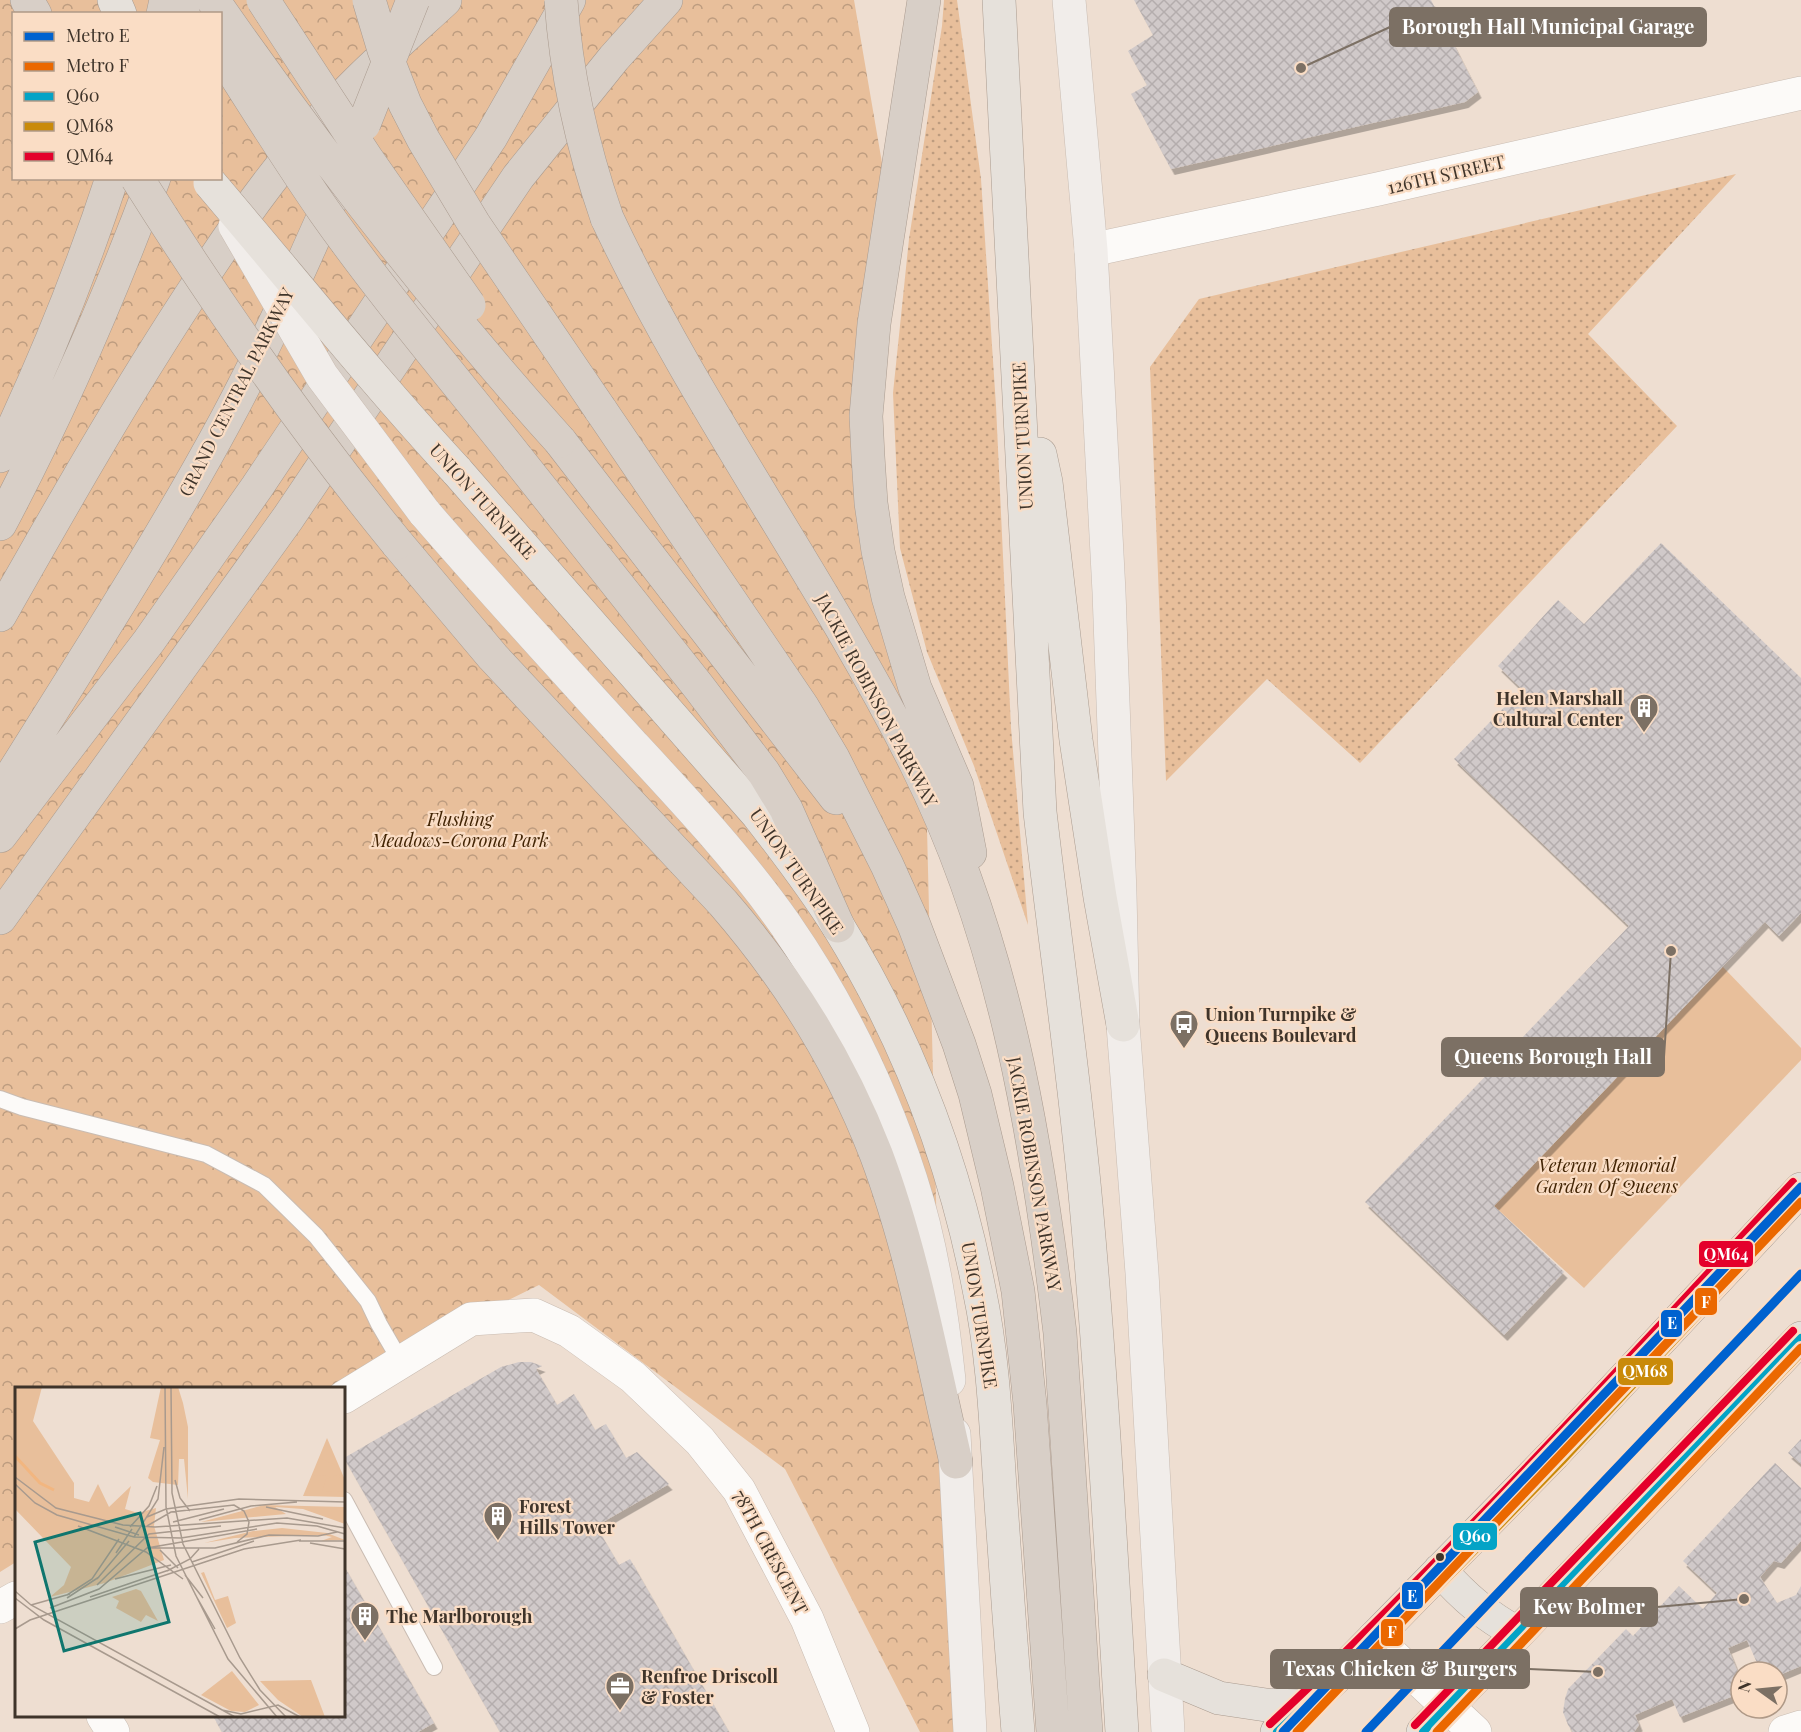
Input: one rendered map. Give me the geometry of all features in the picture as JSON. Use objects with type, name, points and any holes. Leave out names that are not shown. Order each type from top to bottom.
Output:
[{"type":"highway","points":[[214,0],[333,167],[492,366],[560,441],[887,865]]},
{"type":"highway","points":[[263,0],[367,159],[506,356],[560,441]]},
{"type":"highway","points":[[369,0],[384,50],[405,104],[423,139],[474,224],[802,706],[859,806],[887,865]]},
{"type":"highway","name":"GRAND CENTRAL PARKWAY","points":[[0,794],[125,593],[227,418],[287,294],[364,124],[413,0]]},
{"type":"highway","points":[[0,615],[155,348],[221,249],[295,148],[325,114],[445,0]]},
{"type":"highway","name":"JACKIE ROBINSON PARKWAY","points":[[561,0],[570,85],[579,129],[607,218],[652,309],[827,604],[918,767],[946,832],[987,943],[1005,1012],[1032,1136],[1052,1269],[1060,1343],[1086,1732]]},
{"type":"highway","points":[[0,836],[149,641],[202,567],[491,137],[569,0]]},
{"type":"highway","points":[[0,918],[288,518],[518,177],[614,58],[666,0]]},
{"type":"highway","points":[[924,0],[881,273],[869,369],[866,416],[871,503],[880,562],[900,643],[915,688],[957,786],[987,943]]},
{"type":"highway","points":[[222,54],[284,153],[375,280],[699,686],[764,773],[786,810],[838,926]]},
{"type":"highway","points":[[0,456],[72,290],[94,234],[111,180]]},
{"type":"highway","points":[[138,180],[220,307],[258,361],[333,463],[397,543],[493,657],[723,903],[756,941],[807,1013],[845,1084],[876,1156],[904,1245],[956,1462]]},
{"type":"highway","points":[[0,524],[40,445],[74,370],[129,244],[153,180]]},
{"type":"highway","name":"JACKIE ROBINSON PARKWAY","points":[[887,865],[934,976],[966,1064],[1007,1229],[1025,1347],[1053,1732]]},
{"type":"main road","name":"UNION TURNPIKE","points":[[999,0],[1040,812],[1054,941],[1072,1068],[1086,1203],[1122,1732]]},
{"type":"main road","points":[[1069,0],[1091,250],[1109,604],[1123,1025],[1142,1273],[1168,1732]]},
{"type":"main road","name":"UNION TURNPIKE","points":[[209,181],[387,394],[758,815],[838,926],[894,1029],[935,1126],[958,1199],[980,1290],[995,1412],[1018,1732]]},
{"type":"main road","name":"UNION TURNPIKE","points":[[209,181],[322,376],[424,512],[745,872],[784,923],[816,972],[872,1079],[914,1191],[939,1296],[950,1385],[956,1462],[970,1732]]},
{"type":"main road","points":[[1018,343],[1046,482],[1076,740],[1100,897],[1123,1025]]},
{"type":"main road","points":[[1277,1732],[1336,1677],[1554,1454],[1801,1189]]},
{"type":"main road","points":[[1423,1732],[1801,1338]]},
{"type":"main road","points":[[1440,1570],[1488,1617],[1517,1633]]},
{"type":"main road","points":[[1164,1675],[1219,1698],[1266,1705],[1303,1706]]},
{"type":"street","name":"126TH STREET","points":[[1091,250],[1378,189],[1801,93]]},
{"type":"street","name":"78TH CRESCENT","points":[[401,1362],[471,1319],[534,1315],[569,1331],[633,1377],[700,1441],[739,1490],[807,1619],[853,1732]]},
{"type":"street","points":[[345,1396],[401,1362]]},
{"type":"street","points":[[0,1607],[15,1599]]},
{"type":"street","points":[[1374,1638],[1475,1732]]},
{"type":"street","points":[[104,1717],[113,1732]]},
{"type":"street","points":[[1785,1732],[1801,1727]]},
{"type":"lane","points":[[0,1099],[22,1107],[206,1154],[264,1185],[316,1236],[368,1301],[401,1362]]},
{"type":"lane","points":[[345,1502],[434,1667]]},
{"type":"green space","name":"Flushing Meadows-Corona Park","points":[[0,0],[854,0],[887,192],[877,522],[927,828],[944,1528],[960,1732],[920,1732],[785,1469],[539,1285],[331,1387],[15,1387],[15,1563],[0,1572]]},
{"type":"green space","points":[[944,0],[957,0],[981,179],[996,406],[1011,728],[1028,925],[974,766],[927,652],[900,548],[893,393],[909,239]]},
{"type":"green space","points":[[1736,174],[1588,334],[1677,426],[1360,763],[1267,679],[1166,781],[1150,367],[1199,299]]},
{"type":"green space","name":"Veteran Memorial Garden Of Queens","points":[[1723,967],[1801,1048],[1801,1060],[1584,1288],[1494,1206]]},
{"type":"building","points":[[1134,0],[1431,0],[1478,92],[1465,102],[1171,169],[1131,94],[1147,85],[1128,51],[1153,35]]},
{"type":"building","points":[[1661,543],[1801,678],[1801,913],[1779,936],[1765,922],[1494,1206],[1564,1272],[1504,1335],[1365,1202],[1629,926],[1454,759],[1522,689],[1498,666],[1558,600],[1584,624]]},
{"type":"building","name":"Forest Hills Tower","points":[[519,1362],[531,1362],[542,1366],[536,1369],[557,1405],[574,1394],[595,1430],[606,1424],[626,1458],[637,1452],[669,1484],[596,1526],[619,1565],[630,1559],[729,1732],[500,1732],[345,1457],[501,1367]]},
{"type":"building","points":[[1801,1439],[1801,1464],[1788,1453]]},
{"type":"building","points":[[1775,1463],[1801,1488],[1801,1541],[1781,1563],[1774,1561],[1760,1577],[1777,1603],[1796,1595],[1801,1586],[1801,1666],[1789,1671],[1789,1660],[1756,1660],[1747,1640],[1728,1648],[1733,1660],[1729,1660],[1729,1698],[1680,1717],[1672,1699],[1635,1715],[1639,1725],[1634,1732],[1573,1732],[1563,1712],[1568,1689],[1626,1629],[1633,1636],[1679,1586],[1703,1609],[1717,1593],[1683,1561]]},
{"type":"building","name":"The Marlborough","points":[[345,1568],[434,1723],[418,1732],[222,1732],[214,1717],[345,1717]]},
{"type":"metro line","name":"E","points":[[1283,1732],[1801,1187]]},
{"type":"metro line","name":"F","points":[[1297,1732],[1801,1202]]},
{"type":"metro line","name":"E","points":[[1366,1732],[1801,1274]]},
{"type":"metro line","name":"F","points":[[1437,1732],[1801,1348]]},
{"type":"transit line","name":"QM64","points":[[1270,1724],[1471,1526],[1793,1182]]},
{"type":"transit line","name":"Q60","points":[[1277,1732],[1412,1601],[1478,1533],[1801,1189]]},
{"type":"transit line","name":"QM68","points":[[1292,1732],[1344,1684],[1562,1461],[1801,1204]]},
{"type":"transit line","name":"QM64","points":[[1415,1725],[1793,1331]]},
{"type":"transit line","name":"Q60","points":[[1423,1732],[1801,1338]]},
{"type":"transit line","name":"QM68","points":[[1438,1732],[1801,1353]]},
{"type":"place","name":"Borough Hall Municipal Garage","points":[[1301,68]]},
{"type":"place","name":"Helen Marshall Cultural Center","points":[[1644,734]]},
{"type":"place","name":"Queens Borough Hall","points":[[1671,951]]},
{"type":"place","name":"Union Turnpike & Queens Boulevard","points":[[1184,1050]]},
{"type":"place","name":"Forest Hills Tower","points":[[498,1542]]},
{"type":"place","name":"Kew Bolmer","points":[[1744,1599]]},
{"type":"place","name":"The Marlborough","points":[[365,1642]]},
{"type":"place","name":"Texas Chicken & Burgers","points":[[1598,1672]]},
{"type":"place","name":"Renfroe Driscoll & Foster","points":[[620,1712]]}]
